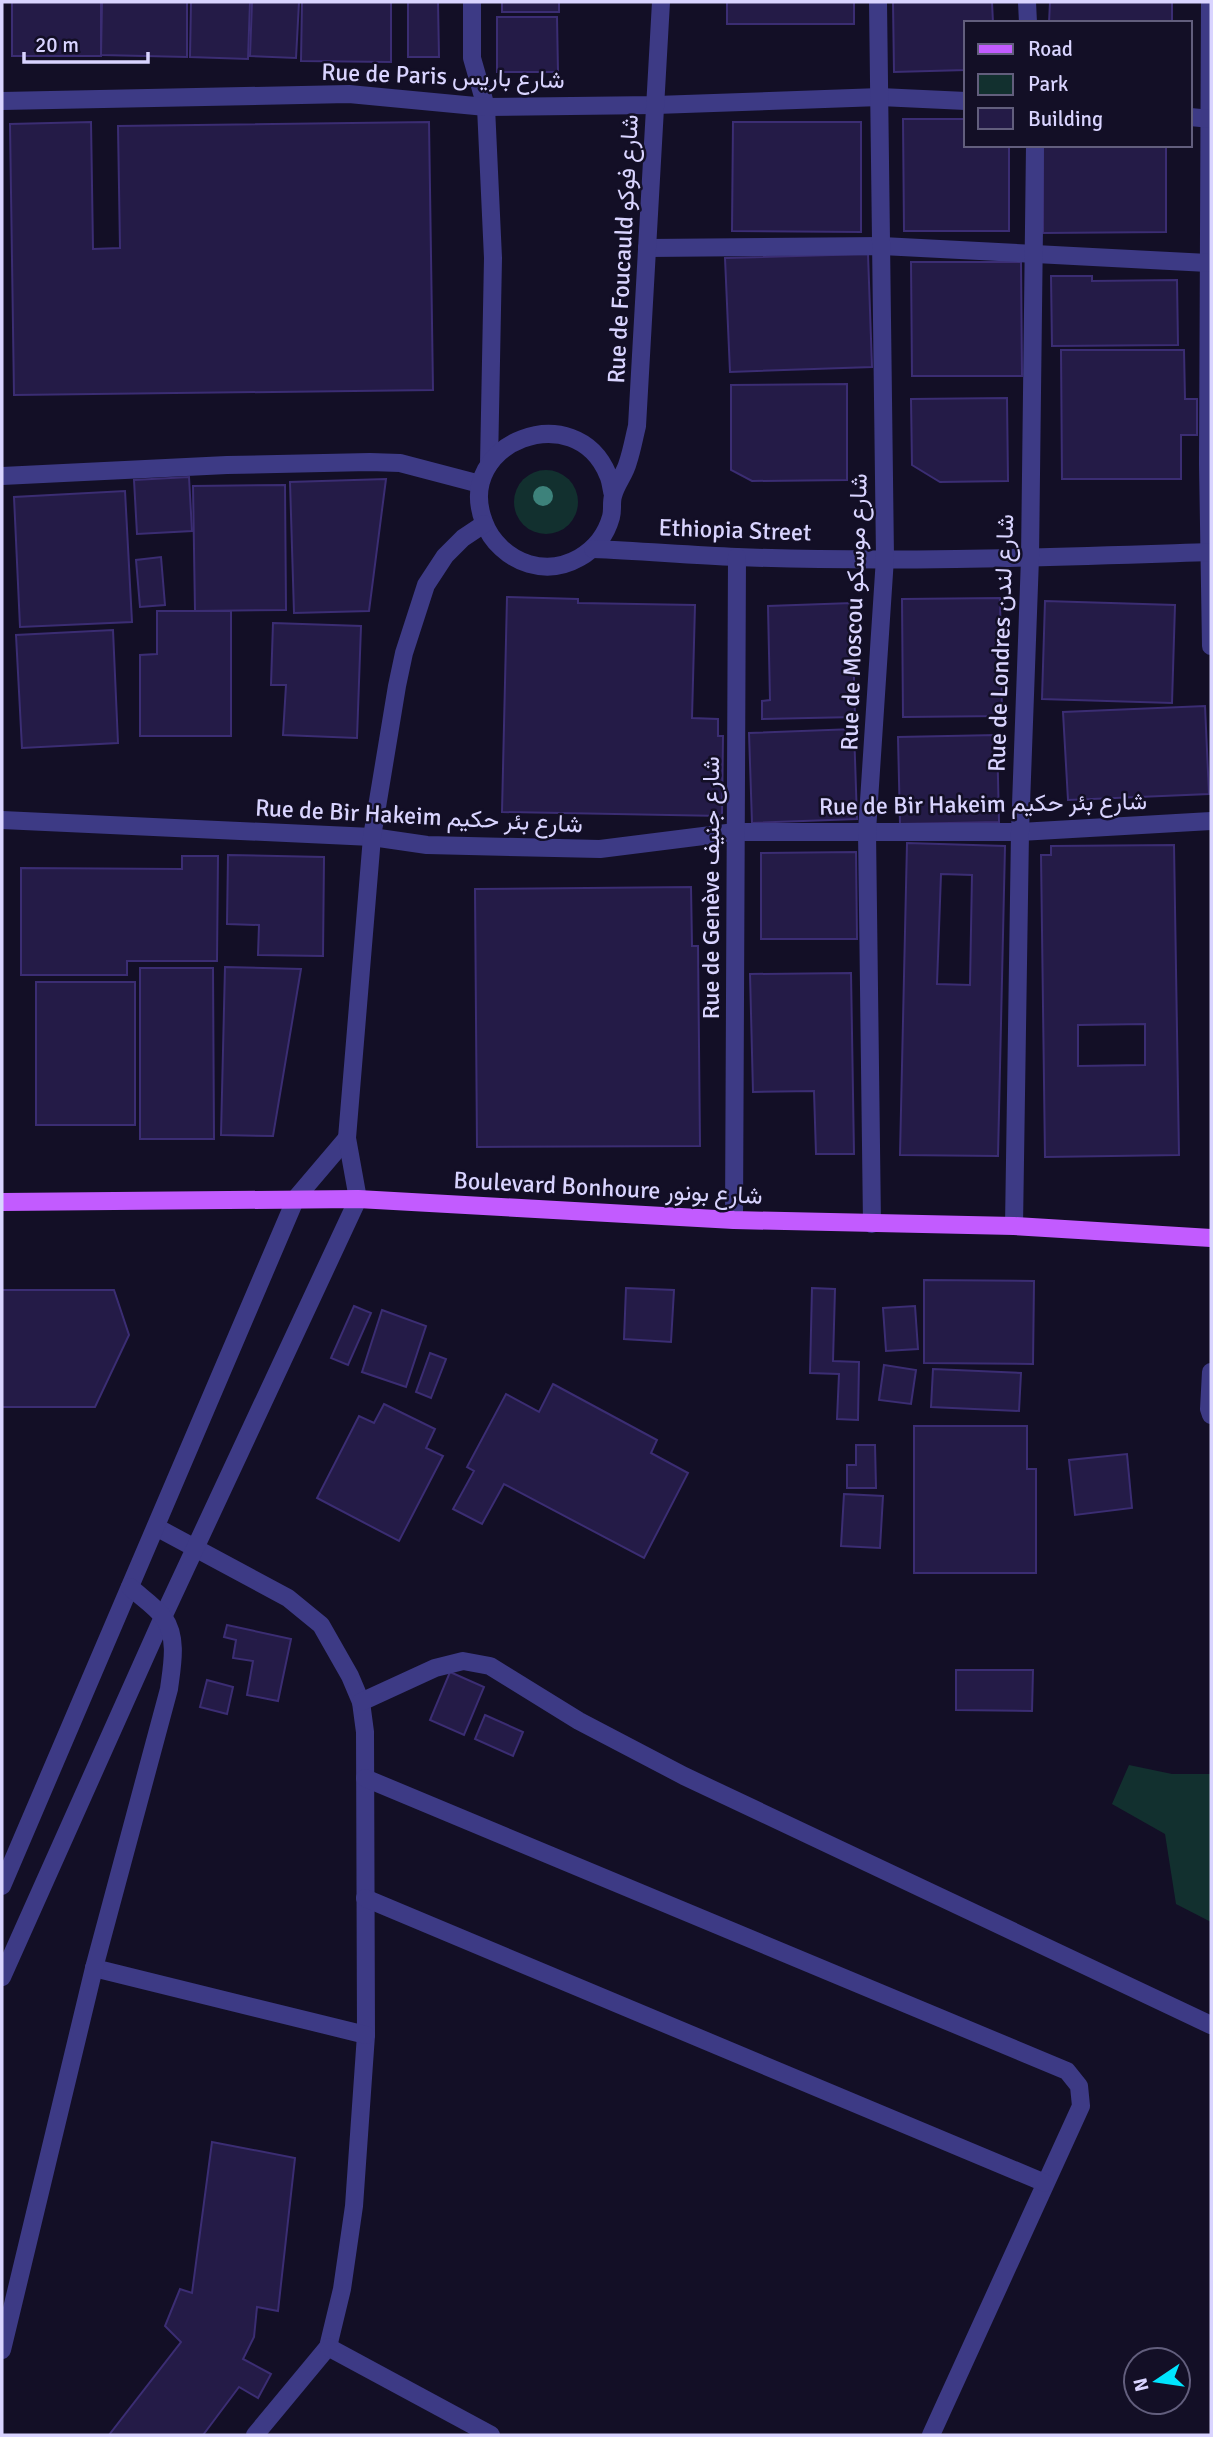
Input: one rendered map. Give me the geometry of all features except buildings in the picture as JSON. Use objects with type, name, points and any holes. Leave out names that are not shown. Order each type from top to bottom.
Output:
[{"type":"main road","name":"Boulevard Bonhoure شارع بونور","points":[[2,1202],[358,1199],[734,1220],[1014,1226],[1211,1238]]},
{"type":"street","points":[[472,2],[472,58],[486,107],[493,258],[489,464]]},
{"type":"street","name":"Rue de Foucauld شارع فوكو","points":[[613,495],[628,463],[637,426],[661,2]]},
{"type":"street","name":"Rue de Moscou شارع موسكو","points":[[872,1224],[867,831],[885,558],[878,2]]},
{"type":"street","points":[[1027,2],[1028,21]]},
{"type":"street","points":[[1210,2],[1208,464],[1211,646]]},
{"type":"street","name":"Rue de Paris شارع باريس","points":[[2,101],[349,93],[486,107],[656,105],[880,97],[964,101]]},
{"type":"street","points":[[1192,117],[1211,119]]},
{"type":"street","name":"Rue de Londres شارع لندن","points":[[1014,1226],[1020,832],[1030,558],[1035,147]]},
{"type":"street","points":[[648,248],[881,246],[1209,263]]},
{"type":"street","points":[[543,433],[563,435],[583,443],[598,457],[608,475],[613,495],[612,515],[605,533],[593,549],[576,560],[558,566],[538,567],[517,561],[499,547],[484,524],[480,508],[480,484],[489,464],[503,448],[523,437],[543,433]]},
{"type":"street","points":[[2,476],[227,465],[370,462],[400,463],[480,484]]},
{"type":"street","points":[[2,1977],[163,1617],[358,1199],[347,1138],[372,837],[404,653],[426,585],[445,556],[463,538],[484,524]]},
{"type":"street","name":"Ethiopia Street","points":[[593,549],[737,557],[885,558],[1030,558],[1211,552]]},
{"type":"street","name":"Rue de Genève شارع جنيف","points":[[734,1220],[737,557]]},
{"type":"street","name":"Rue de Bir Hakeim شارع بئر حكيم","points":[[2,820],[372,837],[427,845],[600,849],[735,832],[1020,832],[1211,821]]},
{"type":"street","points":[[2,1886],[296,1198],[347,1138]]},
{"type":"street","points":[[1211,1372],[1211,1415]]},
{"type":"street","points":[[156,1527],[288,1598],[321,1625],[350,1676],[360,1702],[365,1732],[366,2035],[354,2206],[342,2289],[328,2347],[255,2435]]},
{"type":"street","points":[[2,2350],[94,1968],[169,1689],[173,1651],[170,1631],[163,1617],[130,1587]]},
{"type":"street","points":[[360,1702],[435,1668],[463,1661],[490,1666],[579,1721],[684,1776],[1211,2025]]},
{"type":"street","points":[[365,1778],[1067,2071],[1080,2086],[1081,2106],[931,2435]]},
{"type":"street","points":[[365,1898],[1045,2183]]},
{"type":"street","points":[[94,1968],[366,2035]]},
{"type":"street","points":[[328,2347],[491,2435]]},
{"type":"green space","points":[[540,470],[552,470],[569,479],[576,490],[576,514],[569,525],[552,534],[540,534],[528,529],[519,520],[514,508],[514,496],[519,484],[528,475]]},
{"type":"green space","points":[[1129,1765],[1172,1774],[1211,1774],[1211,1922],[1176,1904],[1165,1834],[1112,1804]]}]
